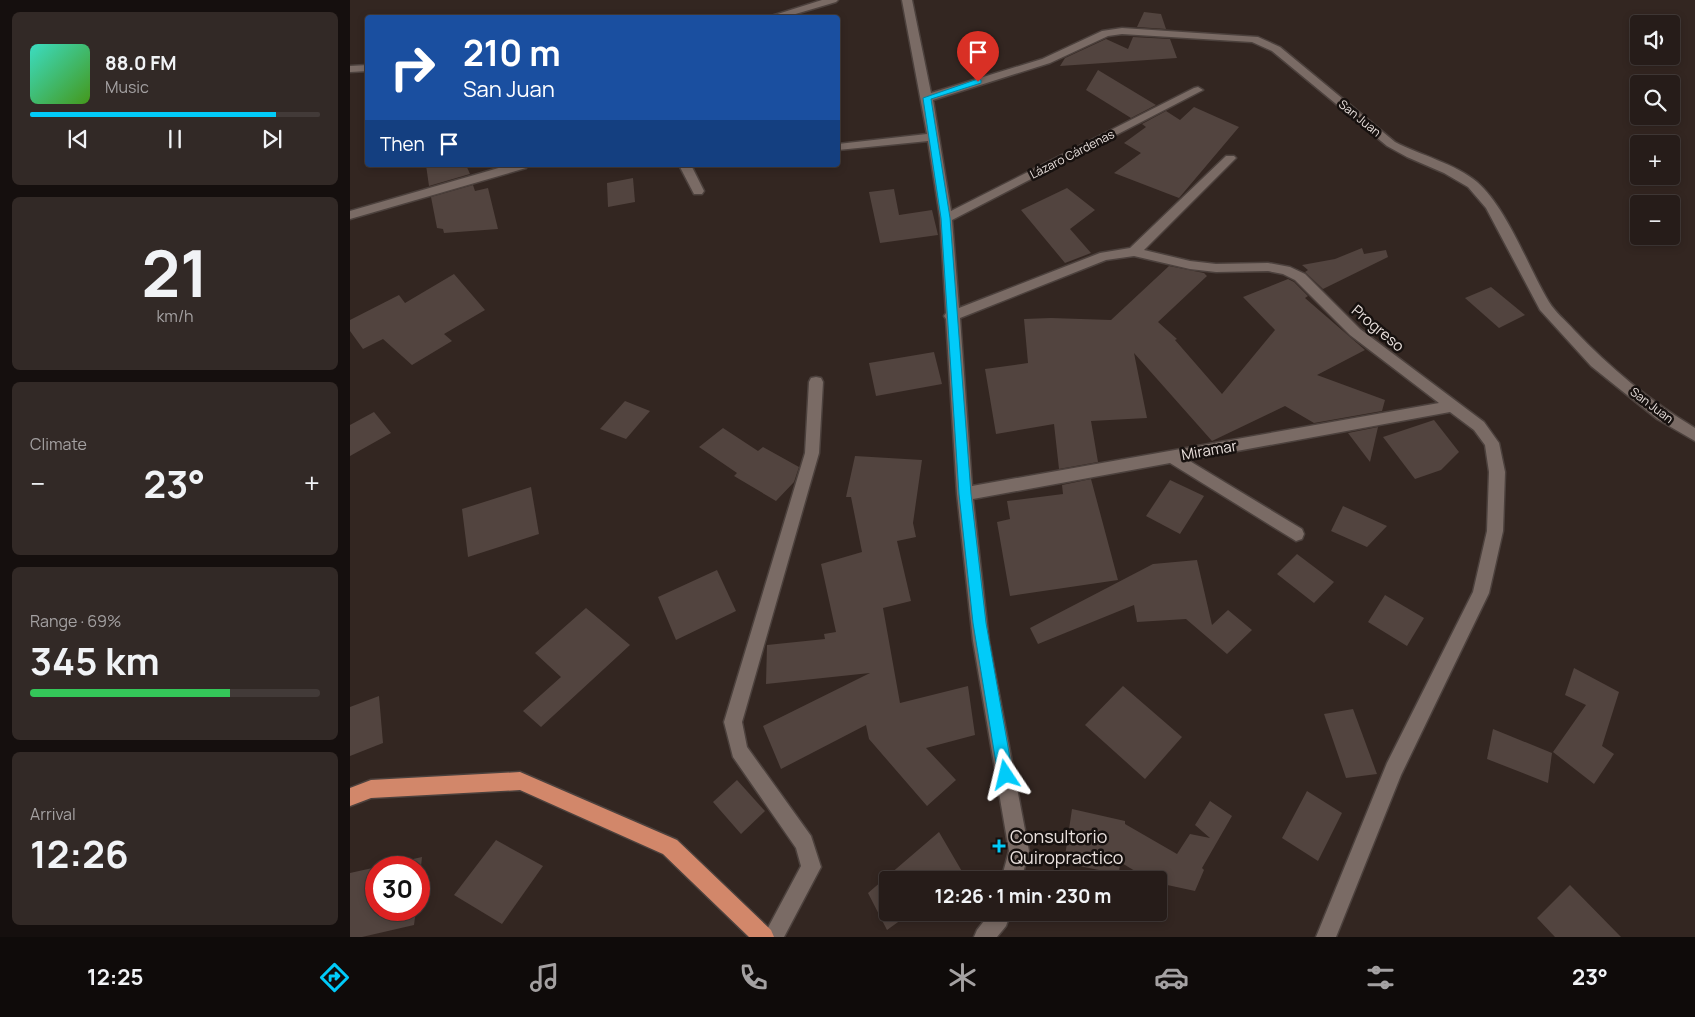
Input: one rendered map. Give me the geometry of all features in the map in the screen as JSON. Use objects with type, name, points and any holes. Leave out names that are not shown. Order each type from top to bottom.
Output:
[{"type":"highway","points":[[350,797],[371,789],[520,781],[670,847],[764,937]]},
{"type":"street","points":[[780,15],[833,0]]},
{"type":"street","points":[[907,0],[927,98],[946,218],[965,494],[981,641],[1019,851],[1013,871]]},
{"type":"street","name":"San Juan","points":[[927,98],[1046,60],[1106,33],[1122,31],[1254,39],[1276,49],[1392,144],[1411,155],[1448,170],[1472,184],[1491,206],[1545,307],[1596,362],[1662,415],[1695,435]]},
{"type":"street","points":[[350,69],[365,68]]},
{"type":"street","name":"Lázaro Cárdenas","points":[[946,218],[1198,90]]},
{"type":"street","points":[[840,147],[933,137]]},
{"type":"street","points":[[952,316],[1104,256],[1134,252],[1230,158]]},
{"type":"street","points":[[350,215],[515,167]]},
{"type":"street","points":[[686,167],[698,192]]},
{"type":"street","name":"Progreso","points":[[1134,252],[1190,265],[1216,268],[1268,267],[1286,270],[1300,277],[1355,332],[1479,426],[1492,443],[1497,472],[1495,531],[1482,593],[1394,770],[1326,937]]},
{"type":"street","points":[[773,937],[812,867],[804,843],[740,751],[733,722],[812,454],[816,382]]},
{"type":"street","name":"Miramar","points":[[965,494],[1452,406]]},
{"type":"street","points":[[1172,457],[1296,534]]},
{"type":"street","points":[[984,937],[997,921]]},
{"type":"building","points":[[1144,12],[1161,14],[1166,29],[1137,27]]},
{"type":"building","points":[[1133,37],[1170,39],[1177,58],[1060,66],[1065,58],[1106,39],[1128,49]]},
{"type":"building","points":[[1098,70],[1156,105],[1131,118],[1086,90]]},
{"type":"building","points":[[1194,107],[1239,127],[1179,198],[1114,173],[1141,153],[1124,143],[1146,127],[1142,124],[1166,111],[1180,120]]},
{"type":"building","points":[[426,167],[467,167],[470,174],[429,186]]},
{"type":"building","points":[[633,178],[635,202],[608,207],[607,183]]},
{"type":"building","points":[[473,185],[475,191],[488,188],[498,229],[444,233],[443,229],[437,228],[431,197]]},
{"type":"building","points":[[1067,188],[1095,210],[1070,229],[1091,253],[1065,263],[1021,210]]},
{"type":"building","points":[[894,189],[899,215],[932,210],[938,235],[880,243],[869,192]]},
{"type":"building","points":[[1362,248],[1364,254],[1386,250],[1388,257],[1323,289],[1305,272],[1308,270],[1302,265],[1335,259]]},
{"type":"building","points":[[1169,266],[1204,273],[1207,276],[1158,322],[1177,339],[1175,340],[1222,394],[1275,330],[1243,297],[1288,279],[1294,282],[1308,296],[1305,298],[1365,350],[1317,375],[1385,400],[1382,411],[1314,423],[1285,406],[1212,441],[1134,353],[1147,418],[1091,421],[1098,462],[1059,469],[1054,424],[996,434],[985,369],[1028,363],[1024,319],[1111,320]]},
{"type":"building","points":[[454,274],[485,310],[444,334],[452,341],[412,365],[383,339],[363,349],[350,331],[350,320],[399,295],[405,303]]},
{"type":"building","points":[[1491,287],[1525,315],[1499,328],[1465,298]]},
{"type":"building","points":[[934,352],[942,384],[876,396],[869,363]]},
{"type":"building","points":[[625,401],[650,411],[626,439],[600,429]]},
{"type":"building","points":[[374,412],[391,433],[350,456],[350,425]]},
{"type":"building","points":[[1434,420],[1459,452],[1441,470],[1415,479],[1383,437]]},
{"type":"building","points":[[1378,427],[1370,462],[1348,433]]},
{"type":"building","points":[[723,428],[758,451],[763,447],[799,467],[794,482],[776,501],[734,476],[737,473],[699,447]]},
{"type":"building","points":[[855,456],[922,460],[913,523],[916,537],[897,541],[911,601],[883,608],[900,703],[968,686],[975,735],[926,748],[956,780],[927,806],[869,739],[866,725],[781,769],[763,726],[870,673],[766,684],[767,645],[825,639],[824,634],[836,632],[821,564],[862,552],[851,497],[846,497]]},
{"type":"building","points":[[1091,479],[1118,580],[1010,596],[997,522],[1010,519],[1007,501],[1063,494],[1062,485]]},
{"type":"building","points":[[1170,480],[1204,496],[1180,534],[1146,516]]},
{"type":"building","points":[[531,487],[539,534],[468,557],[462,509]]},
{"type":"building","points":[[1343,506],[1387,526],[1367,547],[1331,531]]},
{"type":"building","points":[[1297,554],[1334,582],[1314,603],[1277,574]]},
{"type":"building","points":[[1197,560],[1212,625],[1228,610],[1252,630],[1227,654],[1186,619],[1137,622],[1134,605],[1038,644],[1030,628],[1153,564]]},
{"type":"building","points":[[717,570],[736,611],[676,640],[658,597]]},
{"type":"building","points":[[1385,595],[1424,618],[1407,646],[1368,622]]},
{"type":"building","points":[[586,608],[630,645],[541,727],[523,711],[561,677],[535,653]]},
{"type":"building","points":[[1574,668],[1619,692],[1602,746],[1614,754],[1594,784],[1553,752],[1586,705],[1565,695]]},
{"type":"building","points":[[1123,686],[1182,737],[1145,779],[1085,725]]},
{"type":"building","points":[[379,696],[383,743],[350,756],[350,707]]},
{"type":"building","points":[[1353,709],[1377,774],[1346,778],[1324,714]]},
{"type":"building","points":[[1493,729],[1552,753],[1548,783],[1487,759]]},
{"type":"building","points":[[737,780],[765,811],[741,834],[713,802]]},
{"type":"building","points":[[1307,791],[1342,813],[1318,861],[1282,838]]},
{"type":"building","points":[[1210,801],[1232,816],[1202,868],[1204,870],[1195,891],[1167,885],[1167,871],[1135,871],[1120,862],[1119,871],[1104,871],[1064,863],[1072,809],[1125,821],[1125,824],[1177,854],[1190,834],[1210,838],[1195,825]]},
{"type":"building","points":[[939,832],[962,871],[894,871]]},
{"type":"building","points":[[496,840],[543,866],[502,924],[454,895]]},
{"type":"building","points":[[365,870],[365,921],[415,921],[414,925],[362,937],[350,937],[350,873]]},
{"type":"building","points":[[879,884],[879,914],[868,893]]},
{"type":"building","points":[[1570,885],[1621,937],[1555,937],[1537,918]]},
{"type":"building","points":[[882,921],[900,921],[887,930]]},
{"type":"place","name":"Consultorio Quiropractico","points":[[999,846]]},
{"type":"route","points":[[978,82],[927,98],[946,218],[965,494],[981,641],[1006,775]]}]
